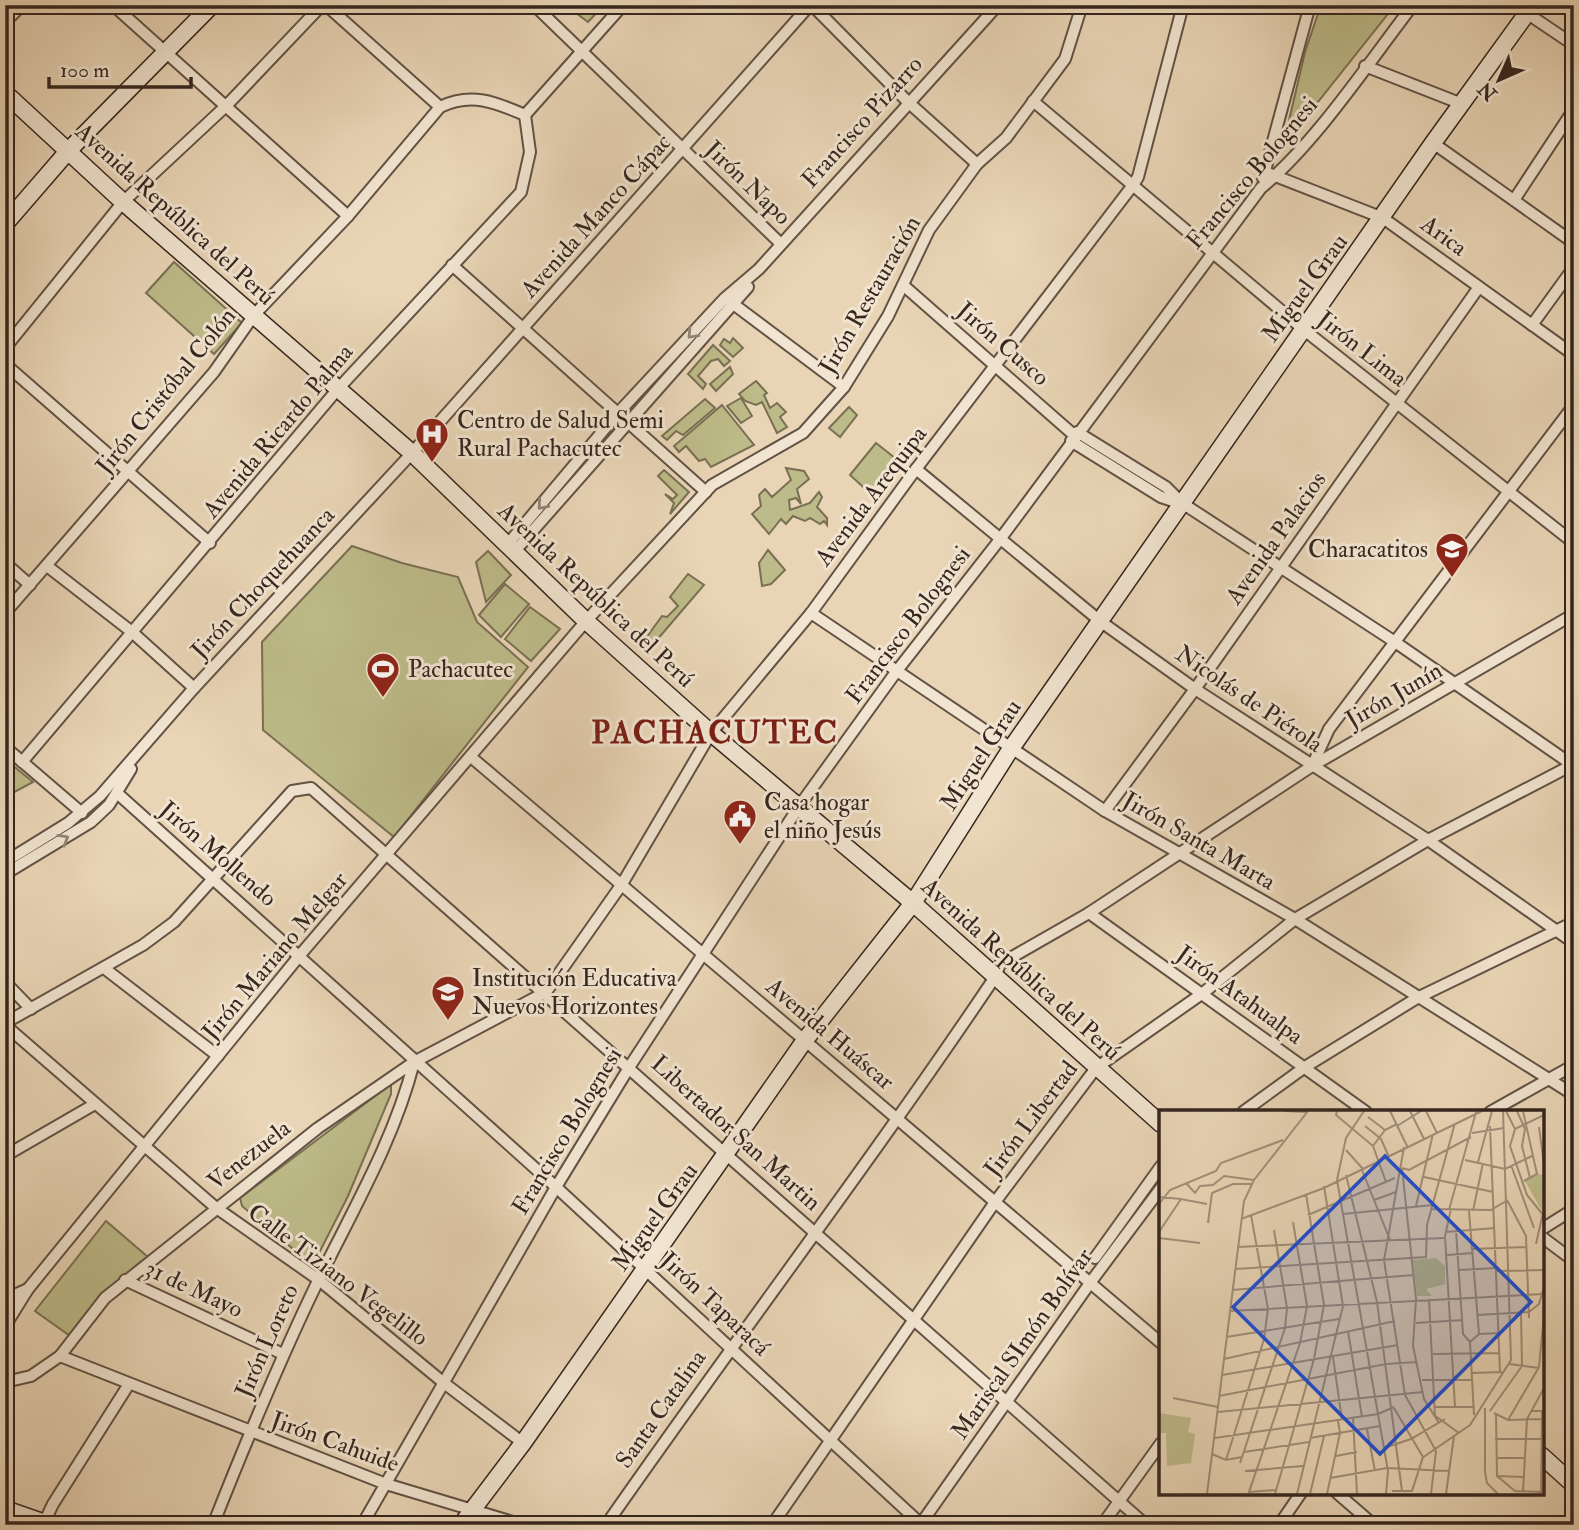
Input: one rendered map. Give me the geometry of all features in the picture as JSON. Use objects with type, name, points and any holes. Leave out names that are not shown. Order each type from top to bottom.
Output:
[{"type":"street","points":[[5,22],[22,5]]},
{"type":"street","points":[[113,5],[348,216]]},
{"type":"street","points":[[5,224],[69,150],[212,5]]},
{"type":"street","points":[[7,342],[124,202],[227,105],[324,5],[440,107],[452,101],[486,98],[525,115],[623,5]]},
{"type":"street","name":"Jirón Napo","points":[[534,5],[781,244]]},
{"type":"street","points":[[811,5],[908,102],[977,164]]},
{"type":"street","name":"Avenida Manco Cápac","points":[[412,453],[811,5]]},
{"type":"street","name":"Francisco Pizarro","points":[[511,549],[629,424],[730,301],[998,5]]},
{"type":"street","name":"Jirón Restauración","points":[[586,621],[712,485],[803,433],[844,387],[888,316],[929,230],[977,164],[1006,138],[1065,59],[1082,5]]},
{"type":"street","name":"Avenida Arequipa","points":[[546,992],[622,884],[710,733],[811,612],[916,469],[997,367],[1133,185],[1138,177],[1183,5]]},
{"type":"street","points":[[1270,174],[1310,5]]},
{"type":"street","name":"Francisco Bolognesi","points":[[362,1525],[556,1187],[630,1066],[800,805],[896,672],[1001,538],[1270,174],[1365,66],[1413,5]]},
{"type":"street","points":[[1529,8],[1574,45]]},
{"type":"street","name":"Miguel Grau","points":[[461,1525],[523,1443],[728,1154],[805,1040],[913,903],[1010,750],[1529,8]]},
{"type":"street","points":[[1365,66],[1462,104]]},
{"type":"street","name":"Avenida República del Perú","points":[[5,93],[124,202],[412,453],[586,621],[710,733],[800,805],[1159,1122]]},
{"type":"street","name":"Jirón Lima","points":[[1033,101],[1303,330],[1510,490],[1574,543]]},
{"type":"street","name":"Jirón Cristóbal Colón","points":[[5,613],[214,372],[254,315],[348,216],[440,107]]},
{"type":"street","points":[[1514,200],[1574,110]]},
{"type":"street","name":"Avenida Ricardo Palma","points":[[22,762],[337,390],[522,192],[530,152],[525,115]]},
{"type":"street","points":[[1433,143],[1574,243]]},
{"type":"street","name":"Arica","points":[[1270,174],[1383,218],[1574,355]]},
{"type":"street","points":[[452,265],[706,492]]},
{"type":"street","points":[[1532,325],[1574,267]]},
{"type":"street","name":"Jirón Cusco","points":[[903,285],[1074,436],[1161,497],[1182,503],[1280,566],[1573,765]]},
{"type":"street","name":"Avenida Palacios","points":[[1105,811],[1195,689],[1479,287]]},
{"type":"street","points":[[730,301],[844,387]]},
{"type":"street","name":"Francisco Pizarro","points":[[511,549],[618,413],[730,301]]},
{"type":"street","points":[[5,365],[210,543]]},
{"type":"street","points":[[1312,766],[1325,735],[1574,405]]},
{"type":"street","name":"Jirón Choquehuanca","points":[[5,862],[82,813],[412,453]]},
{"type":"street","name":"Nicolás de Piérola","points":[[916,469],[1100,621],[1195,689],[1429,840],[1574,943]]},
{"type":"street","points":[[5,562],[30,585]]},
{"type":"street","points":[[47,566],[132,632],[194,688]]},
{"type":"street","name":"Jirón Santa Marta","points":[[811,612],[1010,750],[1105,811],[1294,919],[1574,1095]]},
{"type":"street","name":"Jirón Junín","points":[[995,976],[1000,964],[1089,913],[1312,766],[1574,614]]},
{"type":"street","name":"Jirón Mariano Melgar","points":[[5,1326],[28,1289],[300,955],[586,621]]},
{"type":"street","name":"Jirón Choquehuanca","points":[[5,874],[75,833],[109,805],[148,743]]},
{"type":"street","points":[[5,747],[82,813]]},
{"type":"street","name":"Avenida Huáscar","points":[[471,757],[1159,1341]]},
{"type":"street","name":"Jirón Libertad","points":[[772,1525],[995,1202],[1096,1068],[1203,993],[1294,919],[1429,840],[1573,765]]},
{"type":"street","name":"Libertador San Martin","points":[[213,878],[292,791],[311,788],[386,857],[630,1066],[1146,1525]]},
{"type":"street","name":"Jirón Mollendo","points":[[117,793],[300,955],[414,1062]]},
{"type":"street","points":[[5,1024],[143,945],[174,922],[213,878]]},
{"type":"street","name":"Jirón Atahualpa","points":[[1089,913],[1363,1110]]},
{"type":"street","points":[[1246,1110],[1305,1067],[1417,998],[1574,922]]},
{"type":"street","points":[[104,968],[218,1056]]},
{"type":"street","name":"Santa Catalina","points":[[606,1525],[730,1347],[899,1120],[995,976]]},
{"type":"street","points":[[5,982],[31,1009]]},
{"type":"street","name":"Venezuela","points":[[5,1382],[31,1376],[60,1356],[105,1298],[125,1280],[318,1128],[414,1062],[546,992]]},
{"type":"street","name":"Calle Tiziano Vegelillo","points":[[5,1024],[215,1207],[318,1280],[444,1383],[523,1443]]},
{"type":"street","name":"Jirón Taparacá","points":[[414,1062],[556,1187],[921,1524]]},
{"type":"street","name":"Jirón Loreto","points":[[213,1525],[283,1354],[354,1213],[407,1088],[414,1062]]},
{"type":"street","points":[[1494,1110],[1574,1065]]},
{"type":"street","points":[[5,1156],[95,1104]]},
{"type":"street","points":[[1096,1258],[1159,1169]]},
{"type":"street","name":"Mariscal SImón Bolívar","points":[[921,1524],[1090,1283],[1159,1191]]},
{"type":"street","points":[[1544,1228],[1574,1209]]},
{"type":"street","points":[[1544,1238],[1574,1261]]},
{"type":"street","name":"31 de Mayo","points":[[125,1280],[283,1354]]},
{"type":"street","points":[[5,1299],[28,1289]]},
{"type":"street","name":"Jirón Cahuide","points":[[60,1356],[250,1433],[386,1484],[523,1525]]},
{"type":"street","points":[[5,1509],[46,1524],[129,1384]]},
{"type":"street","points":[[1102,1525],[1159,1446]]},
{"type":"street","points":[[1544,1459],[1574,1485]]},
{"type":"street","points":[[1279,1525],[1300,1495]]},
{"type":"street","points":[[1339,1495],[1374,1525]]},
{"type":"street","points":[[5,1522],[12,1525]]},
{"type":"shaded area","points":[[565,5],[604,5],[588,22]]},
{"type":"shaded area","points":[[1321,5],[1395,5],[1283,146],[1305,52]]},
{"type":"shaded area","points":[[174,262],[242,323],[214,354],[146,293]]},
{"type":"shaded area","points":[[733,338],[743,348],[733,357],[720,345],[724,339],[730,343]]},
{"type":"shaded area","points":[[713,345],[730,361],[724,366],[718,359],[711,361],[698,376],[706,384],[703,389],[688,374]]},
{"type":"shaded area","points":[[730,367],[733,374],[716,391],[710,384]]},
{"type":"shaded area","points":[[756,381],[767,393],[764,395],[770,408],[777,403],[786,412],[780,417],[787,427],[777,433],[762,402],[756,405],[745,401],[739,394]]},
{"type":"shaded area","points":[[741,398],[752,416],[741,423],[727,406]]},
{"type":"shaded area","points":[[705,399],[715,408],[683,435],[676,431],[667,440],[662,436]]},
{"type":"shaded area","points":[[722,405],[754,445],[711,467],[705,459],[699,461],[686,446],[679,452],[674,446]]},
{"type":"shaded area","points":[[849,407],[857,415],[840,437],[829,428]]},
{"type":"shaded area","points":[[876,443],[900,462],[873,496],[850,475]]},
{"type":"shaded area","points":[[786,468],[804,471],[809,479],[797,489],[801,504],[796,498],[789,500],[790,510],[810,503],[819,492],[822,497],[817,507],[827,518],[827,525],[824,521],[820,524],[810,518],[805,521],[793,516],[786,524],[781,519],[769,534],[752,514],[761,506],[759,495],[765,489],[772,497],[791,480]]},
{"type":"shaded area","points":[[664,470],[689,492],[670,514],[674,503],[665,494],[673,499],[677,495],[658,476]]},
{"type":"shaded area","name":"Pachacutec","points":[[352,546],[402,563],[458,577],[477,622],[528,667],[394,837],[263,730],[262,642]]},
{"type":"shaded area","points":[[768,550],[785,570],[771,584],[762,586],[759,563]]},
{"type":"shaded area","points":[[488,551],[511,575],[486,602],[476,562]]},
{"type":"shaded area","points":[[688,574],[704,585],[650,648],[643,642],[662,616],[667,617],[678,606],[670,597]]},
{"type":"shaded area","points":[[505,584],[529,604],[501,637],[479,615]]},
{"type":"shaded area","points":[[530,607],[560,629],[531,661],[505,639]]},
{"type":"shaded area","points":[[5,759],[33,782],[5,797]]},
{"type":"shaded area","points":[[391,1084],[391,1094],[348,1196],[315,1261],[305,1259],[242,1206],[240,1198]]},
{"type":"shaded area","points":[[106,1221],[148,1257],[70,1336],[35,1311]]},
{"type":"place","name":"Centro de Salud Semi Rural Pachacutec","points":[[432,464]]},
{"type":"place","name":"Characatitos","points":[[1452,579]]},
{"type":"place","name":"Pachacutec","points":[[383,699]]},
{"type":"place","name":"Casa hogar el niño Jesús","points":[[740,846]]},
{"type":"place","name":"Institución Educativa Nuevos Horizontes","points":[[448,1022]]},
{"type":"district","name":"PACHACUTEC","points":[[715,733]]}]
